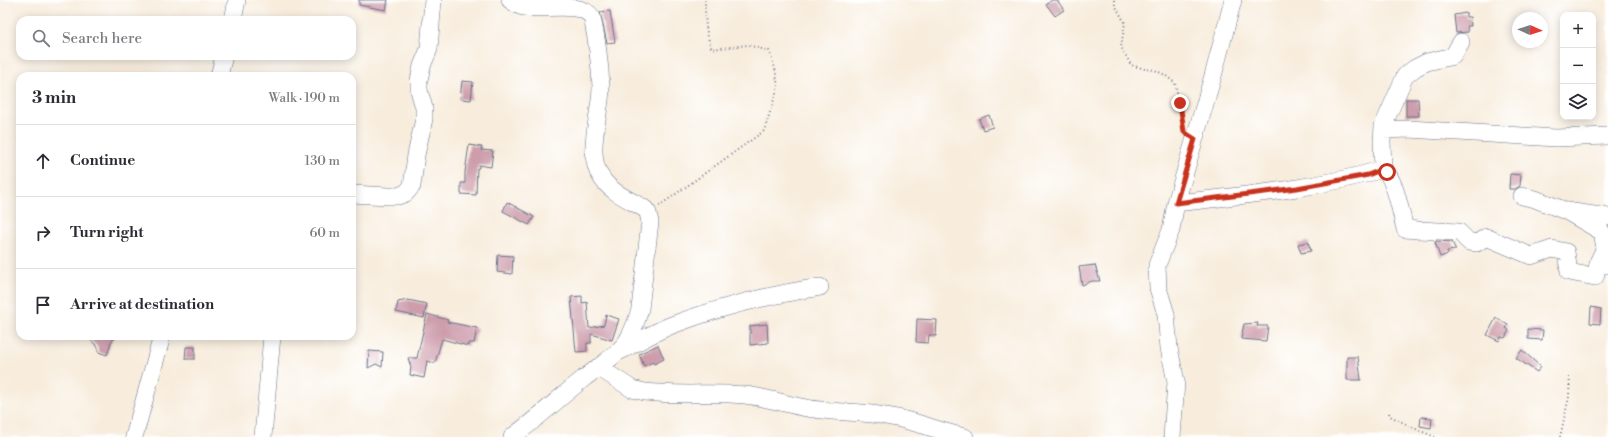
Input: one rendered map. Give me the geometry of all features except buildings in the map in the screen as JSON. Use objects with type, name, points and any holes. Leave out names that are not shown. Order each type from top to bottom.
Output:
[{"type":"street","points":[[234,16],[237,0]]},
{"type":"street","points":[[356,194],[398,196],[406,193],[412,186],[417,147],[424,118],[424,108],[419,90],[419,80],[422,66],[429,49],[433,0]]},
{"type":"street","points":[[510,0],[524,8],[581,6],[589,12],[593,23],[599,57],[601,88],[594,146],[595,164],[601,178],[607,184],[622,197],[645,209],[648,213],[650,222],[650,236],[640,309],[637,320],[627,342],[616,353],[541,415],[512,437]]},
{"type":"street","points":[[1172,437],[1176,382],[1169,348],[1166,314],[1158,288],[1157,265],[1171,230],[1176,203],[1233,0]]},
{"type":"street","points":[[1461,42],[1453,56],[1427,62],[1415,68],[1405,76],[1383,126],[1383,169],[1387,172],[1397,198],[1405,229],[1459,232],[1469,242],[1477,243],[1486,238],[1531,256],[1552,249],[1566,252],[1569,272],[1595,277],[1603,262],[1605,248],[1602,232],[1566,211],[1535,198],[1522,196]]},
{"type":"street","points":[[220,72],[223,60]]},
{"type":"street","points":[[1383,130],[1409,129],[1556,138],[1608,136]]},
{"type":"street","points":[[1176,203],[1297,188],[1368,175],[1383,169]]},
{"type":"street","points":[[1566,211],[1608,217]]},
{"type":"street","points":[[616,353],[671,326],[717,310],[759,298],[820,286]]},
{"type":"street","points":[[134,437],[161,340]]},
{"type":"street","points":[[263,437],[272,340]]},
{"type":"street","points":[[598,367],[632,388],[645,392],[744,395],[764,398],[800,407],[884,416],[910,421],[965,437]]},
{"type":"path","points":[[648,213],[764,131],[778,87],[775,68],[769,50],[748,45],[712,49],[705,19],[705,0]]},
{"type":"path","points":[[1114,0],[1115,5],[1125,23],[1121,47],[1131,65],[1145,70],[1155,70],[1165,75],[1175,83],[1184,122],[1184,132],[1195,139]]},
{"type":"path","points":[[1560,437],[1569,397],[1570,374]]},
{"type":"path","points":[[1389,413],[1390,416],[1434,437]]},
{"type":"route","points":[[1180,103],[1184,122],[1184,132],[1195,139],[1176,203],[1297,188],[1368,175],[1383,169],[1387,172]]}]
